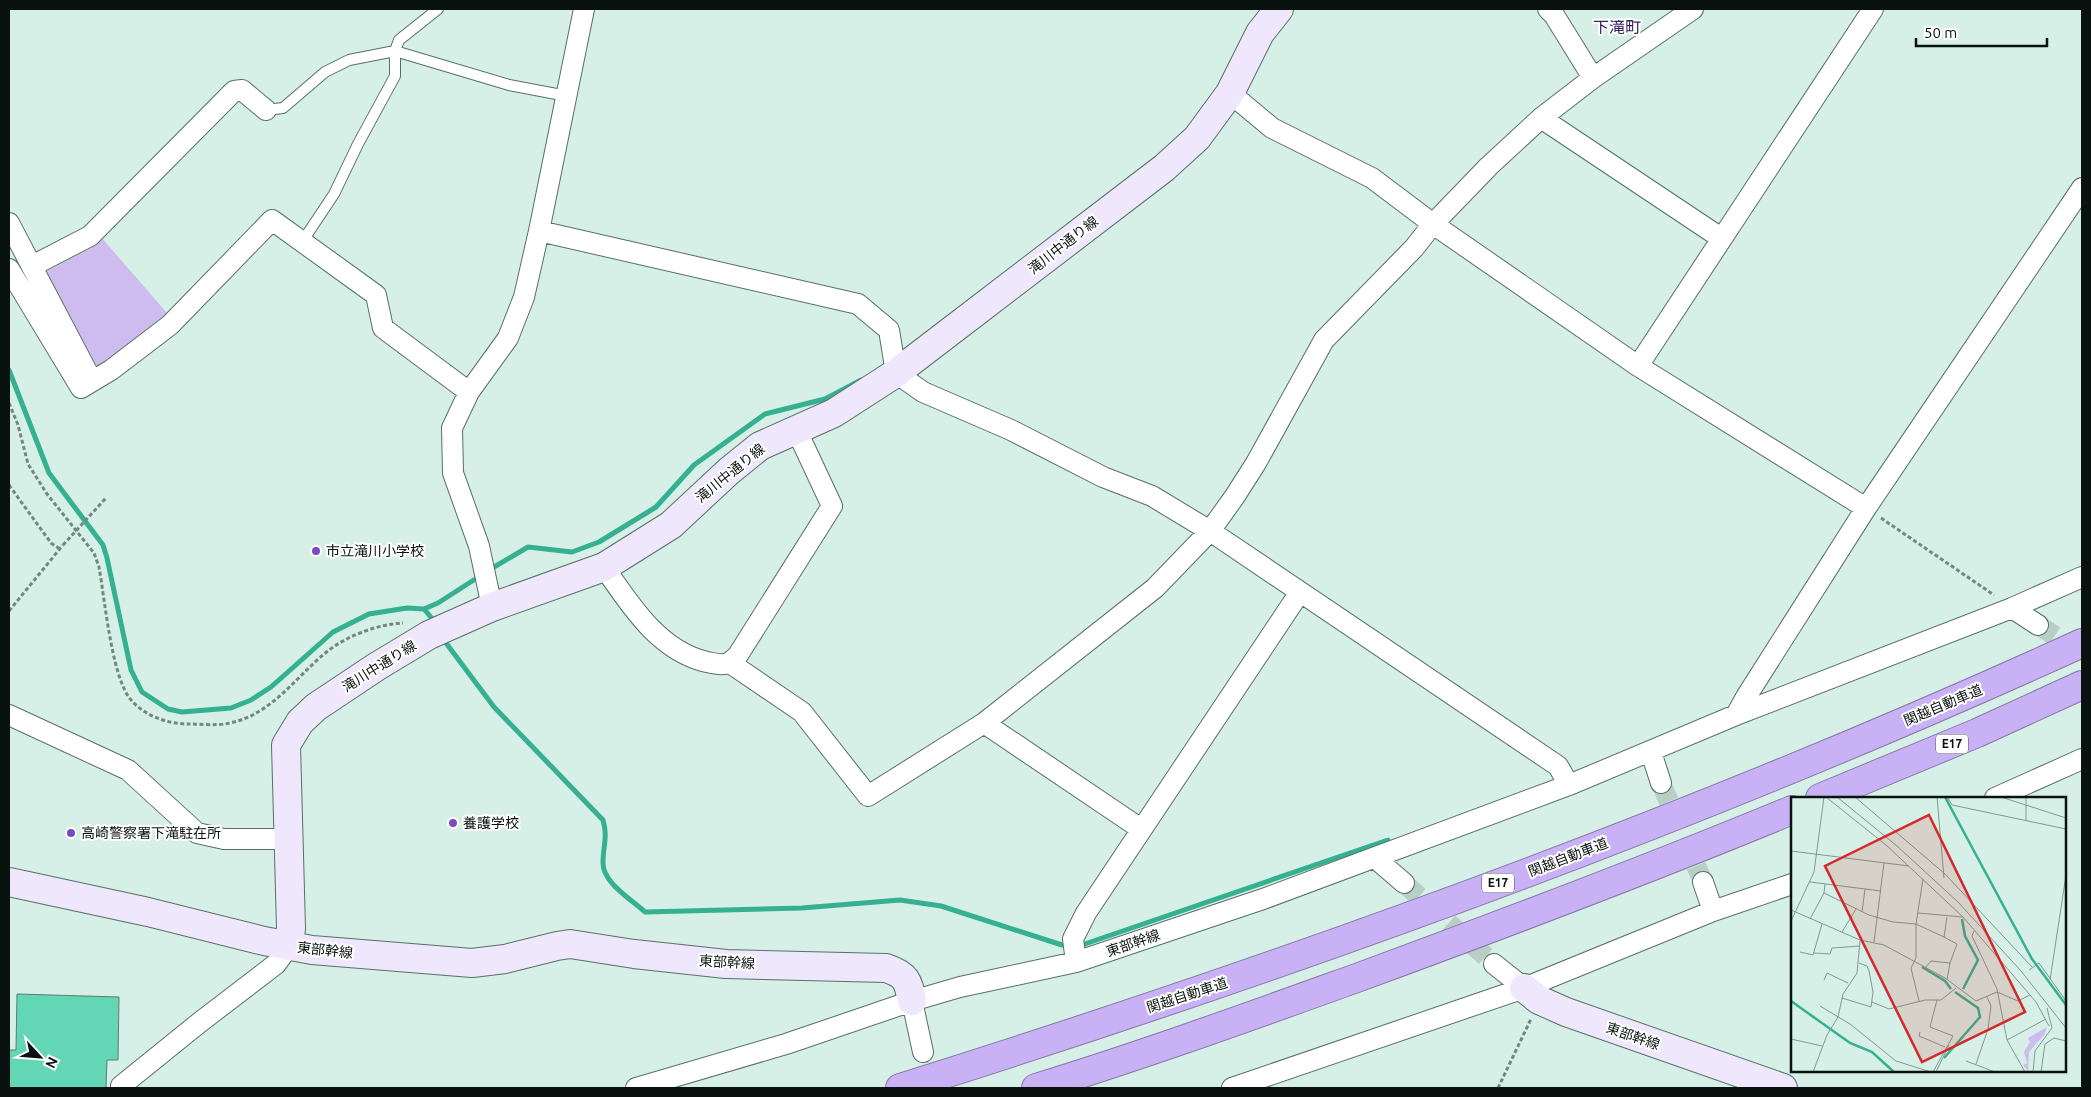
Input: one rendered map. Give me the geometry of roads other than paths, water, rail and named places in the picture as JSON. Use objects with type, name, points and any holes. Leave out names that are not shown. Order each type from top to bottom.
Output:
[{"type":"highway","name":"関越自動車道","points":[[900,1088],[1224,984],[1425,912],[1670,817],[1944,705],[2082,643]]},
{"type":"highway","name":"E17","points":[[1822,797],[1977,733],[2082,685]]},
{"type":"highway","points":[[1036,1088],[1244,1019],[1453,943],[1684,854],[1791,810]]},
{"type":"street","points":[[492,607],[479,546],[453,473],[452,428],[468,392],[508,338],[524,297],[584,9]]},
{"type":"street","name":"滝川中通り線","points":[[289,946],[291,928],[286,745],[300,722],[324,702],[376,666],[437,632],[492,607],[604,567],[671,525],[729,471],[760,446],[834,413],[896,373],[1164,168],[1196,138],[1230,92],[1260,33],[1279,9]]},
{"type":"street","points":[[1548,9],[1554,15],[1593,78]]},
{"type":"street","points":[[730,663],[802,712],[868,796],[984,723],[1155,588],[1210,531],[1256,463],[1324,340],[1414,248],[1433,224],[1489,166],[1541,118],[1593,78],[1693,9]]},
{"type":"street","points":[[1638,366],[1873,9]]},
{"type":"street","points":[[32,266],[90,236],[234,90],[242,90],[266,110]]},
{"type":"street","points":[[1230,92],[1272,128],[1372,178],[1433,224],[1638,366],[1866,508]]},
{"type":"street","points":[[1541,118],[1721,238]]},
{"type":"street","points":[[1736,716],[1746,697],[1866,508],[2082,188]]},
{"type":"street","points":[[9,269],[81,388],[111,370],[170,325],[272,220],[376,296],[383,328],[468,392]]},
{"type":"street","points":[[9,223],[92,381]]},
{"type":"street","points":[[539,231],[858,304],[889,330],[896,373],[923,392],[1011,430],[1102,477],[1152,496],[1210,531],[1558,766],[1569,785]]},
{"type":"street","points":[[604,567],[634,611],[666,643],[697,660],[722,665],[730,663],[738,655],[832,506],[796,429]]},
{"type":"street","name":"東部幹線","points":[[9,882],[312,950],[472,963],[505,959],[570,944],[634,954],[726,964],[875,966],[895,971],[907,980],[912,1001],[1075,951],[1263,899],[1569,785],[1736,716],[2012,608],[2082,577]]},
{"type":"street","points":[[1075,951],[1086,913],[1300,592]]},
{"type":"street","points":[[2012,608],[2038,625]]},
{"type":"street","points":[[9,715],[128,770],[197,833],[224,839],[288,839]]},
{"type":"street","points":[[984,723],[1141,829]]},
{"type":"street","points":[[1651,752],[1661,782]]},
{"type":"street","points":[[1997,797],[2082,758]]},
{"type":"street","points":[[1375,858],[1404,884]]},
{"type":"street","points":[[1703,882],[1713,911]]},
{"type":"street","points":[[1232,1088],[1531,994],[1713,911],[1791,884]]},
{"type":"street","points":[[121,1088],[121,1086],[198,1023],[276,964],[289,946]]},
{"type":"street","name":"東部幹線","points":[[1494,964],[1531,994],[1566,1012],[1783,1088]]},
{"type":"street","points":[[636,1088],[786,1044],[912,1001],[923,1052]]},
{"type":"lane","points":[[302,242],[334,194],[394,76],[395,51],[399,40],[438,9]]},
{"type":"lane","points":[[266,110],[283,108],[325,72],[349,60],[395,51],[509,85],[567,96]]},
{"type":"waterway","points":[[9,370],[49,473],[103,545],[131,670],[142,692],[168,709],[182,712],[231,708],[251,700],[271,687],[333,632],[369,614],[407,608],[424,609],[438,603],[480,576]]},
{"type":"waterway","points":[[489,570],[528,547],[572,552],[599,542],[656,507],[694,465],[765,414],[825,399],[861,380]]},
{"type":"waterway","points":[[424,609],[435,622]]},
{"type":"waterway","points":[[443,639],[494,707],[603,820],[605,831],[604,870],[613,884],[645,912],[802,908],[900,900],[941,906],[1062,945],[1070,945]]},
{"type":"waterway","points":[[1079,946],[1388,840]]},
{"type":"tunnel","points":[[2038,625],[2081,653]]},
{"type":"tunnel","points":[[1661,783],[1703,882]]},
{"type":"tunnel","points":[[1404,883],[1494,964]]},
{"type":"place","name":"市立滝川小学校","points":[[316,551]]},
{"type":"place","name":"養護学校","points":[[453,823]]},
{"type":"place","name":"高崎警察署下滝駐在所","points":[[71,833]]},
{"type":"district","name":"下滝町","points":[[1617,27]]}]
